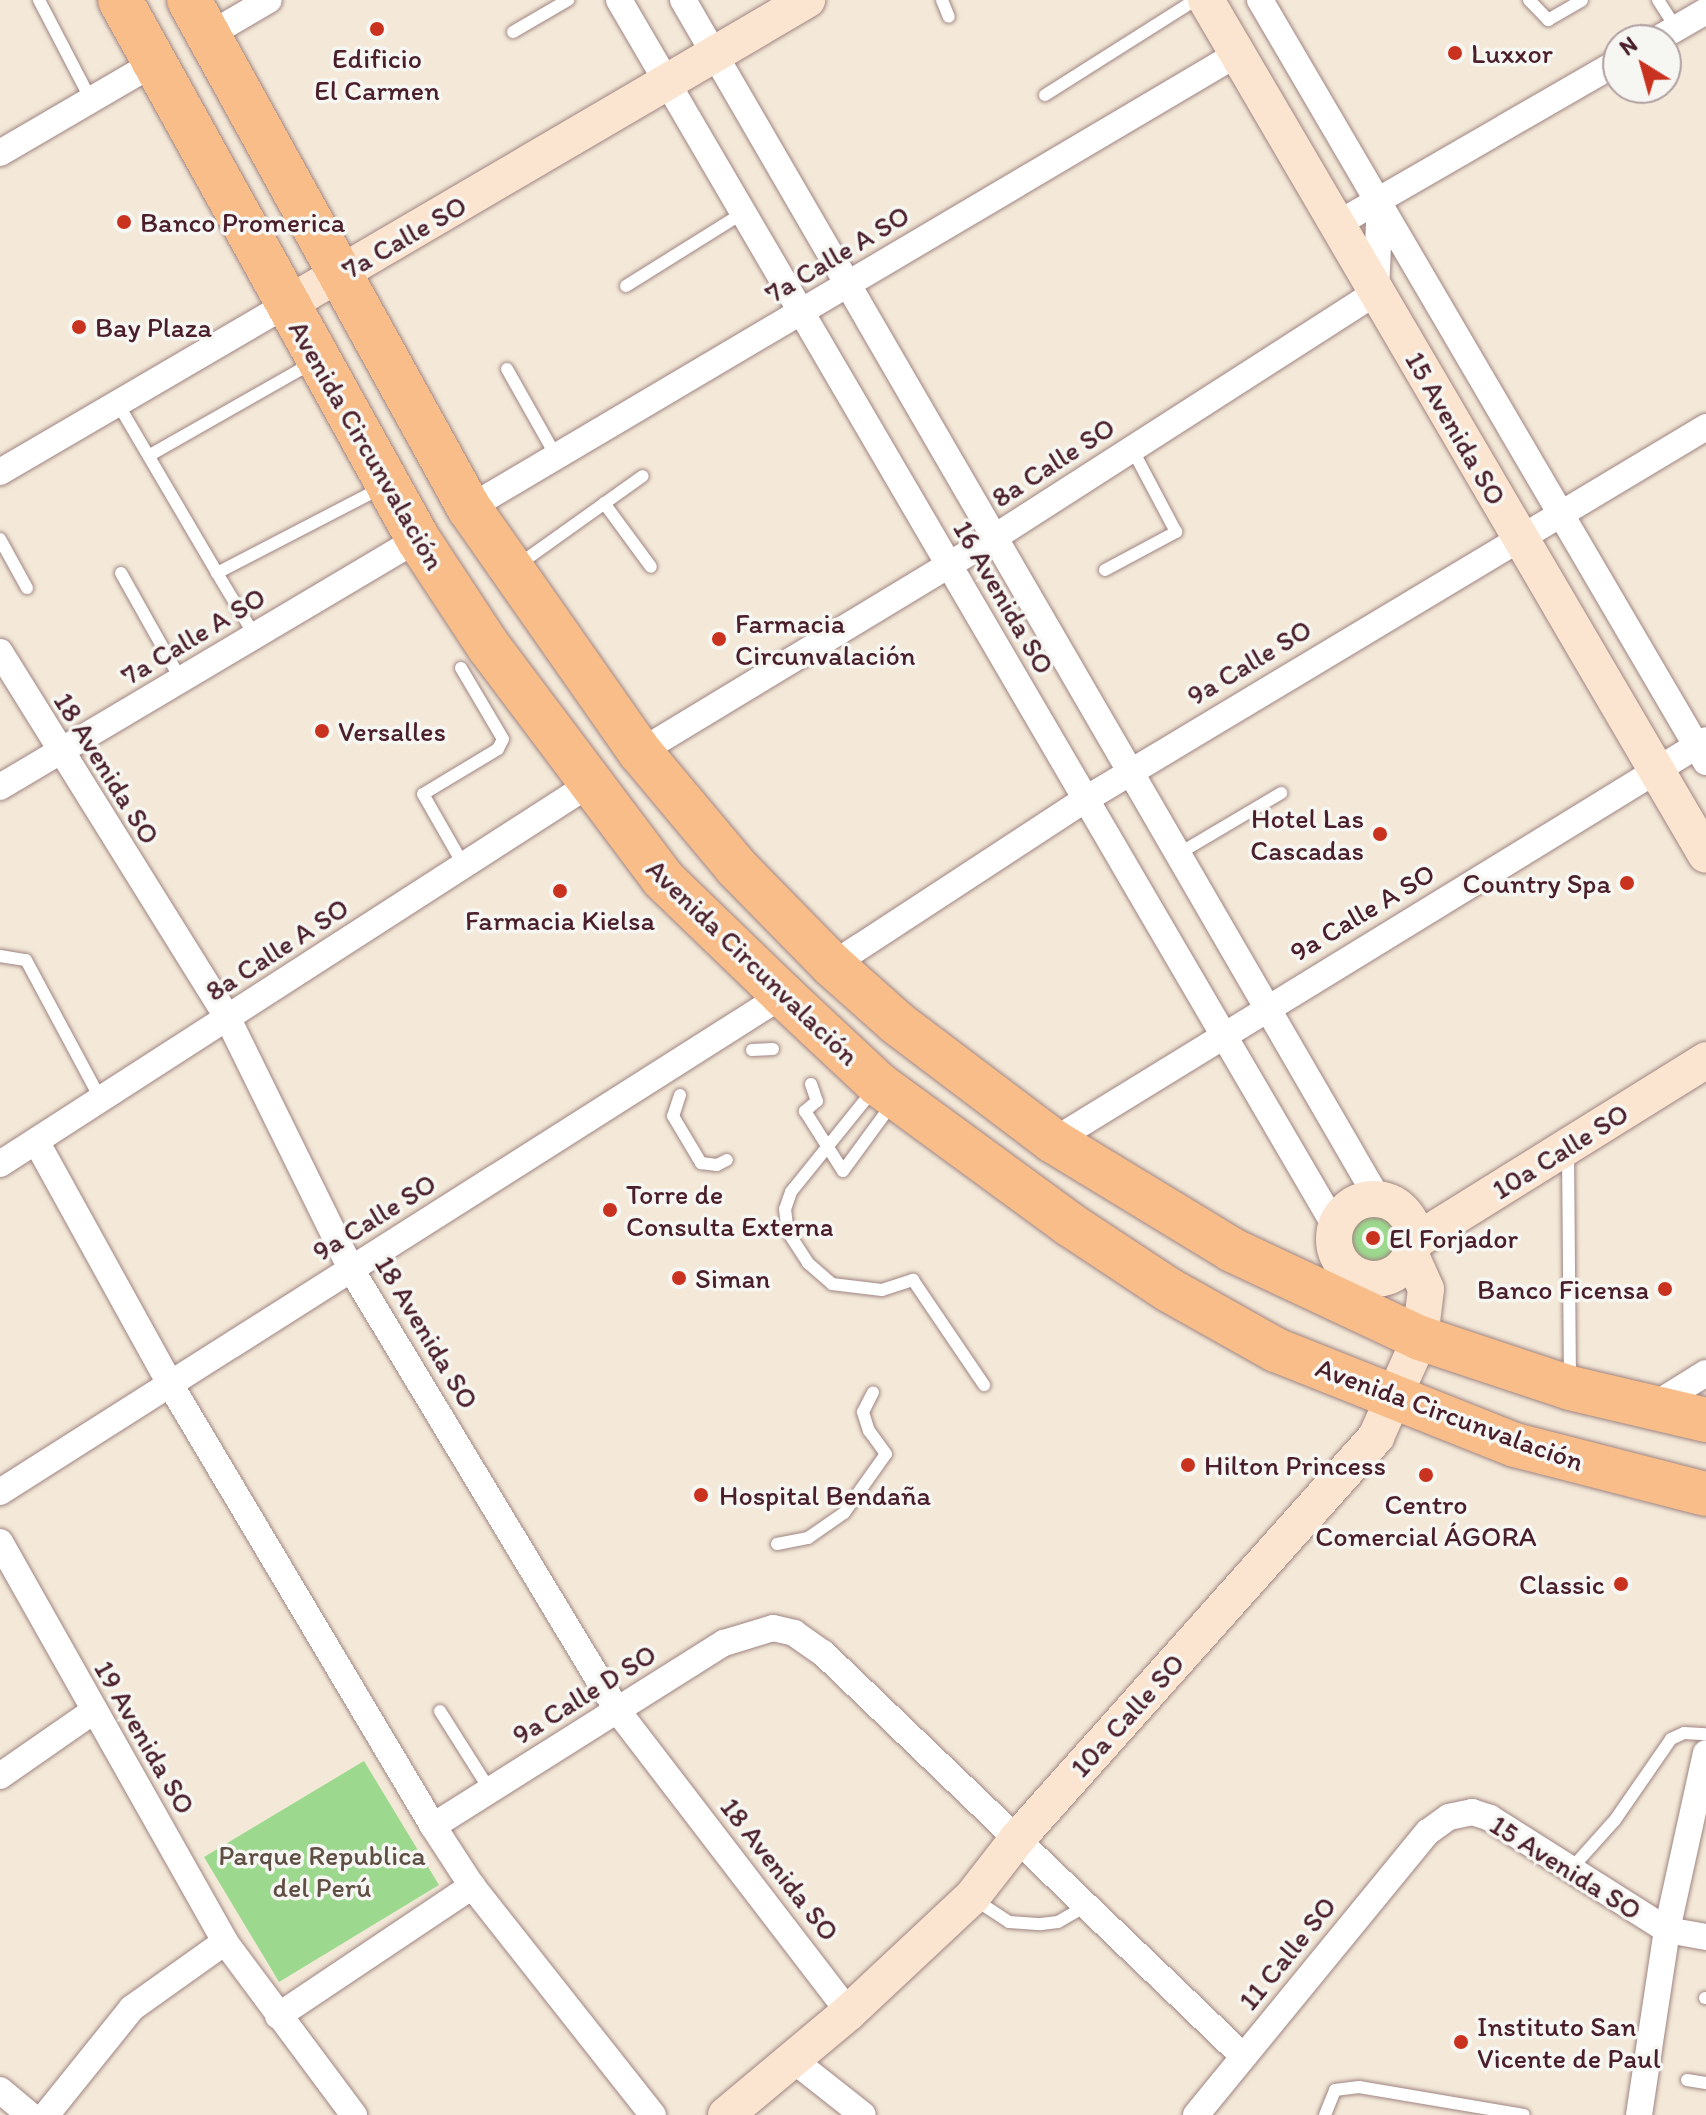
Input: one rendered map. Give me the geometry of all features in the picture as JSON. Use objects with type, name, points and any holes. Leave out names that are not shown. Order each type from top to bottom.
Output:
[{"type":"highway","name":"Avenida Circunvalación","points":[[120,0],[418,539],[475,658],[588,785],[663,879],[783,995],[887,1091],[1069,1224],[1169,1290],[1276,1350],[1396,1401],[1515,1445],[1706,1494]]},
{"type":"highway","name":"Avenida Circunvalación","points":[[199,17],[469,508],[640,752],[736,867],[832,965],[897,1023],[1053,1141],[1154,1207],[1345,1288],[1420,1338],[1570,1388],[1706,1420]]},
{"type":"highway","points":[[475,658],[520,660],[593,754],[616,762],[640,752]]},
{"type":"highway","points":[[783,995],[799,985],[825,986],[862,1015],[897,1023]]},
{"type":"street","points":[[199,17],[269,0]]},
{"type":"street","name":"16 Avenida SO","points":[[619,0],[1335,1226]]},
{"type":"street","name":"16 Avenida SO","points":[[683,0],[1378,1199]]},
{"type":"street","name":"7a Calle SO","points":[[0,472],[807,0]]},
{"type":"street","name":"15 Avenida SO","points":[[1206,0],[1706,855]]},
{"type":"street","name":"15 Avenida SO","points":[[1260,0],[1380,199],[1559,512],[1703,749]]},
{"type":"street","points":[[1682,25],[1706,11]]},
{"type":"street","name":"7a Calle A SO","points":[[469,508],[1237,54]]},
{"type":"street","points":[[0,153],[156,62]]},
{"type":"street","points":[[1339,223],[1602,71]]},
{"type":"street","points":[[1376,292],[1380,199]]},
{"type":"street","name":"8a Calle SO","points":[[640,752],[947,563],[995,537],[1376,292]]},
{"type":"street","name":"9a Calle SO","points":[[832,965],[1086,799],[1518,535],[1706,427]]},
{"type":"street","name":"7a Calle A SO","points":[[0,787],[418,539]]},
{"type":"street","name":"18 Avenida SO","points":[[0,652],[58,753],[228,1019],[351,1269],[617,1710],[849,2012]]},
{"type":"street","name":"9a Calle A SO","points":[[1053,1141],[1267,1007],[1656,772],[1703,749]]},
{"type":"street","name":"8a Calle A SO","points":[[0,1164],[588,785]]},
{"type":"street","name":"9a Calle SO","points":[[0,1492],[783,995]]},
{"type":"street","name":"10a Calle SO","points":[[726,2115],[849,2012],[972,1897],[1018,1838],[1376,1437],[1396,1401],[1420,1338],[1426,1289],[1413,1248],[1706,1060]]},
{"type":"street","points":[[36,1141],[170,1384],[433,1826],[472,1886],[653,2115]]},
{"type":"street","points":[[1378,1199],[1408,1218],[1413,1248],[1404,1267],[1380,1280],[1345,1288],[1335,1254],[1335,1226],[1352,1205],[1378,1199]]},
{"type":"street","points":[[1650,1408],[1706,1373]]},
{"type":"street","name":"19 Avenida SO","points":[[0,1542],[92,1712],[225,1942],[354,2115]]},
{"type":"street","name":"9a Calle D SO","points":[[433,1826],[724,1643],[773,1628],[794,1633],[823,1653],[1018,1838]]},
{"type":"street","points":[[0,1776],[92,1712]]},
{"type":"street","points":[[1639,2115],[1667,1930],[1706,1753]]},
{"type":"street","name":"15 Avenida SO","points":[[1428,1832],[1449,1817],[1472,1812],[1571,1869],[1667,1930],[1706,1937]]},
{"type":"street","name":"11 Calle SO","points":[[1207,2110],[1244,2057],[1428,1832]]},
{"type":"street","points":[[1018,1838],[1244,2057]]},
{"type":"street","points":[[278,2016],[472,1886]]},
{"type":"street","points":[[46,2115],[132,2008],[225,1942]]},
{"type":"street","points":[[792,2059],[863,2115]]},
{"type":"street","points":[[0,2090],[30,2115]]},
{"type":"lane","points":[[39,0],[91,100]]},
{"type":"lane","points":[[513,32],[568,0]]},
{"type":"lane","points":[[942,0],[949,17]]},
{"type":"lane","points":[[1045,95],[1195,0]]},
{"type":"lane","points":[[1529,0],[1548,20],[1582,0]]},
{"type":"lane","points":[[1658,0],[1664,24]]},
{"type":"lane","points":[[626,286],[743,213]]},
{"type":"lane","points":[[150,455],[317,360]]},
{"type":"lane","points":[[507,369],[556,456]]},
{"type":"lane","points":[[118,404],[255,636]]},
{"type":"lane","points":[[1105,570],[1176,532],[1132,449]]},
{"type":"lane","points":[[512,570],[643,476]]},
{"type":"lane","points":[[217,573],[388,485]]},
{"type":"lane","points":[[604,503],[651,567]]},
{"type":"lane","points":[[0,539],[27,588]]},
{"type":"lane","points":[[121,573],[181,680]]},
{"type":"lane","points":[[464,866],[423,794],[498,749],[503,739],[475,658]]},
{"type":"lane","points":[[1178,854],[1281,793]]},
{"type":"lane","points":[[0,956],[26,960],[101,1100]]},
{"type":"lane","points":[[752,1050],[773,1049]]},
{"type":"lane","points":[[811,1084],[817,1101],[805,1111],[843,1171],[887,1091]]},
{"type":"lane","points":[[887,1091],[828,1149],[791,1192],[785,1209],[788,1232],[808,1263],[832,1284],[853,1289],[882,1290],[913,1280],[984,1385]]},
{"type":"lane","points":[[680,1095],[673,1116],[701,1163],[707,1166],[727,1160]]},
{"type":"lane","points":[[1568,1146],[1570,1388]]},
{"type":"lane","points":[[777,1544],[808,1538],[844,1513],[886,1454],[869,1431],[863,1412],[873,1392]]},
{"type":"lane","points":[[440,1711],[490,1790]]},
{"type":"lane","points":[[1571,1869],[1615,1820],[1671,1739],[1684,1733],[1706,1734]]},
{"type":"lane","points":[[972,1897],[1009,1922],[1058,1922],[1087,1905]]},
{"type":"lane","points":[[1687,2080],[1706,2083]]},
{"type":"lane","points":[[1325,2115],[1335,2090],[1359,2087],[1524,2115]]},
{"type":"green space","points":[[1374,1209],[1395,1218],[1404,1239],[1395,1260],[1374,1269],[1353,1260],[1344,1239],[1353,1218]]},
{"type":"green space","name":"Parque Republica del Perú","points":[[364,1761],[439,1885],[279,1982],[204,1857]]},
{"type":"place","name":"Edificio El Carmen","points":[[377,29]]},
{"type":"place","name":"Luxxor","points":[[1455,53]]},
{"type":"place","name":"Banco Promerica","points":[[124,222]]},
{"type":"place","name":"Bay Plaza","points":[[79,327]]},
{"type":"place","name":"Farmacia Circunvalación","points":[[719,639]]},
{"type":"place","name":"Versalles","points":[[322,731]]},
{"type":"place","name":"Hotel Las Cascadas","points":[[1380,834]]},
{"type":"place","name":"Country Spa","points":[[1627,883]]},
{"type":"place","name":"Farmacia Kielsa","points":[[560,891]]},
{"type":"place","name":"Torre de Consulta Externa","points":[[610,1210]]},
{"type":"place","name":"El Forjador","points":[[1373,1238]]},
{"type":"place","name":"Siman","points":[[679,1278]]},
{"type":"place","name":"Banco Ficensa","points":[[1665,1289]]},
{"type":"place","name":"Hilton Princess","points":[[1188,1465]]},
{"type":"place","name":"Centro Comercial ÁGORA","points":[[1426,1475]]},
{"type":"place","name":"Hospital Bendaña","points":[[701,1495]]},
{"type":"place","name":"Classic","points":[[1621,1584]]},
{"type":"place","name":"Instituto San Vicente de Paul","points":[[1461,2042]]}]
